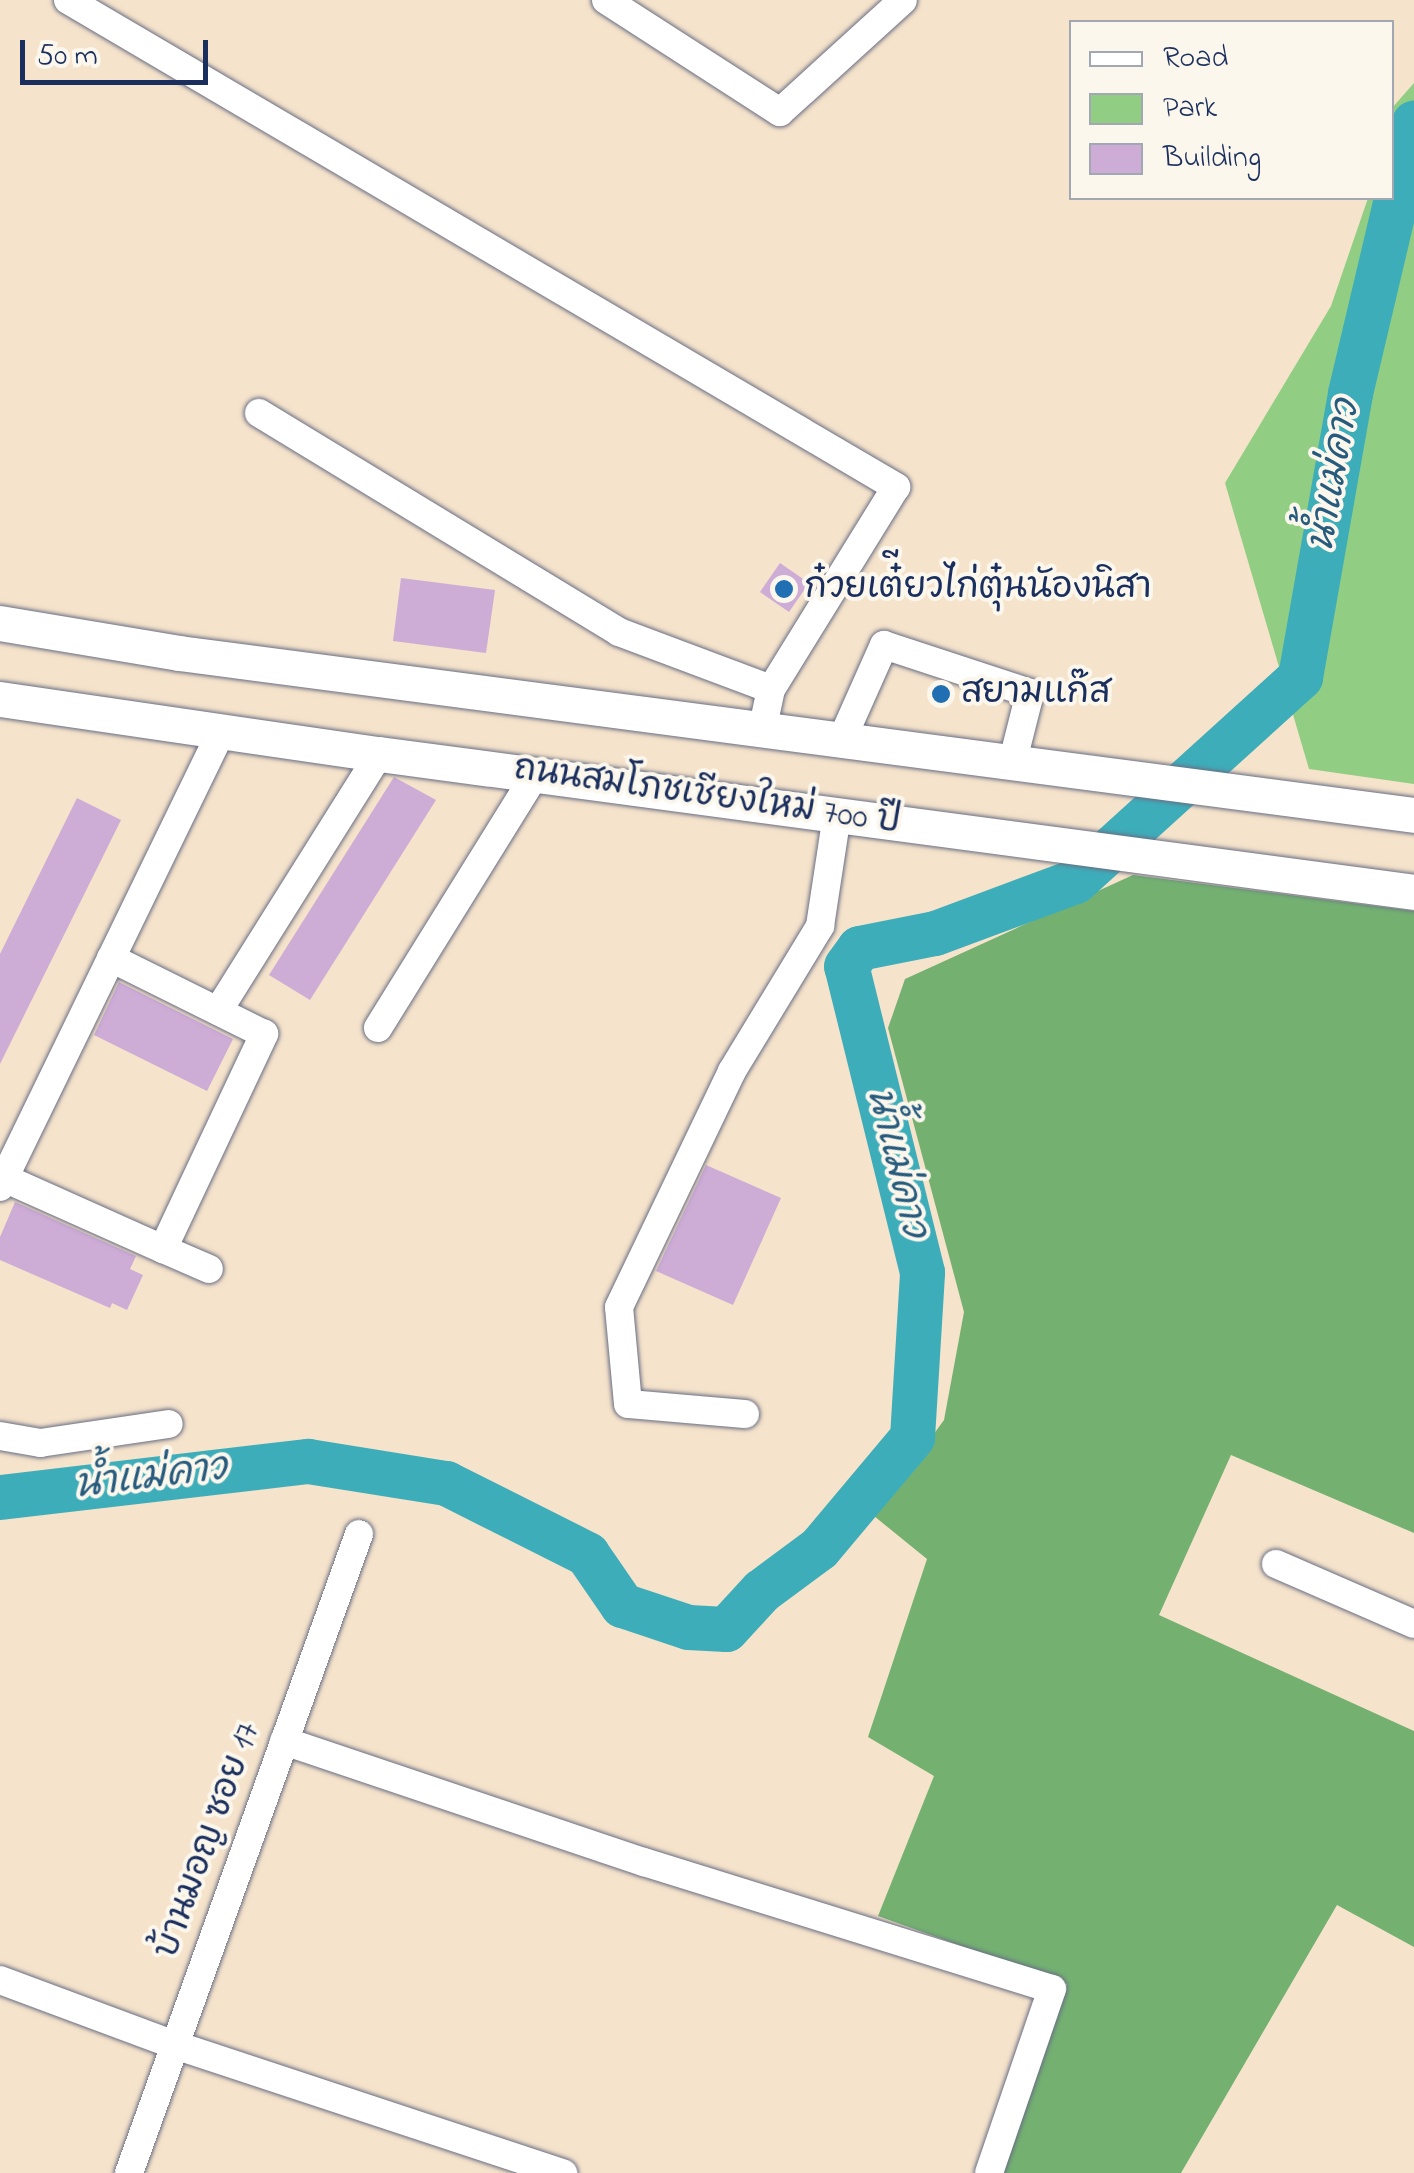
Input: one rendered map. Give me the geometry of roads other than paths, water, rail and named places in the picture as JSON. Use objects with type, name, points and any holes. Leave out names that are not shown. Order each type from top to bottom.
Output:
[{"type":"main road","points":[[0,623],[179,654],[763,726],[1414,814]]},
{"type":"main road","name":"ถนนสมโภชเชียงใหม่ 700 ปี","points":[[0,699],[378,754],[536,772],[1414,892]]},
{"type":"street","points":[[68,0],[896,487],[771,689],[763,726]]},
{"type":"street","points":[[606,0],[780,112],[903,0]]},
{"type":"street","points":[[258,413],[619,632],[771,689]]},
{"type":"street","points":[[844,737],[884,645],[1030,692],[1013,760]]},
{"type":"street","points":[[209,1269],[2,1183],[221,732]]},
{"type":"street","points":[[218,1011],[378,754]]},
{"type":"street","points":[[378,1028],[536,772]]},
{"type":"street","points":[[745,1414],[628,1404],[620,1307],[732,1072],[820,926],[837,815]]},
{"type":"street","points":[[110,958],[264,1034],[163,1249]]},
{"type":"street","points":[[0,1436],[40,1443],[169,1424]]},
{"type":"street","name":"บ้านมอญ ซอย 17","points":[[128,2173],[359,1534]]},
{"type":"street","points":[[1276,1564],[1414,1624]]},
{"type":"street","points":[[284,1741],[644,1862],[1052,1989],[989,2173]]},
{"type":"street","points":[[0,1980],[175,2045],[562,2173]]},
{"type":"waterway","name":"น้ำแม่คาว","points":[[0,1497],[308,1461],[446,1483],[587,1554],[622,1605],[688,1627],[726,1629],[761,1591],[819,1548],[912,1437],[922,1272],[846,966],[859,948],[935,933],[1075,881],[1300,677],[1350,393],[1414,122]]},
{"type":"place","name":"ก๋วยเต๋ียวไก่ตุ๋นนัองนิสา","points":[[784,589]]},
{"type":"place","name":"สยามแก๊ส","points":[[941,694]]}]
